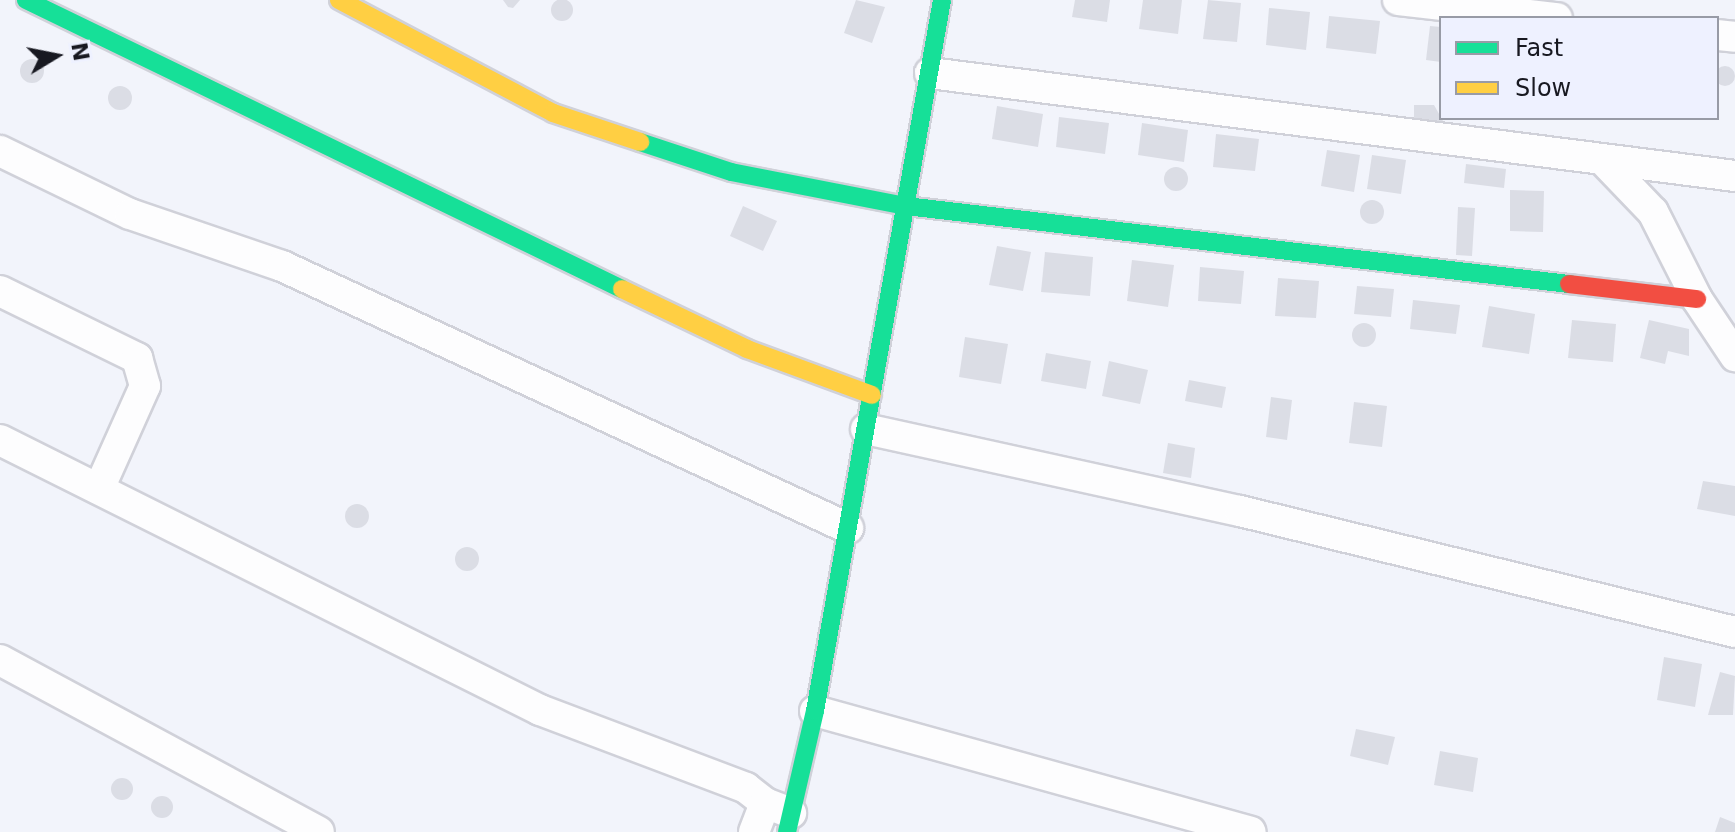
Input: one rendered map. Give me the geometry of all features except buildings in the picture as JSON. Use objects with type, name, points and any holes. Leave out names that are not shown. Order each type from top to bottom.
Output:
[{"type":"street","points":[[26,0],[747,349],[872,395]]},
{"type":"street","points":[[339,0],[553,113],[731,172],[906,206],[1697,299]]},
{"type":"street","points":[[754,832],[781,816],[815,711],[942,0]]},
{"type":"street","points":[[1398,0],[1539,16]]},
{"type":"street","points":[[930,73],[1605,162],[1735,176]]},
{"type":"street","points":[[0,151],[130,214],[282,266],[848,528]]},
{"type":"street","points":[[1605,162],[1653,212],[1697,299],[1735,356]]},
{"type":"street","points":[[0,291],[137,358],[145,386],[99,489]]},
{"type":"street","points":[[866,429],[1240,511],[1735,632]]},
{"type":"street","points":[[0,440],[540,710],[746,788],[781,816]]},
{"type":"street","points":[[0,660],[319,832]]},
{"type":"street","points":[[815,711],[1251,832]]},
{"type":"traffic: fast","points":[[26,0],[622,289]]},
{"type":"traffic: fast","points":[[787,832],[815,711],[942,0]]},
{"type":"traffic: fast","points":[[640,142],[731,172],[906,206],[1569,284]]},
{"type":"traffic: slow","points":[[339,0],[553,113],[640,142]]},
{"type":"traffic: slow","points":[[622,289],[747,349],[872,395]]},
{"type":"traffic: jam","points":[[1569,284],[1697,299]]}]
